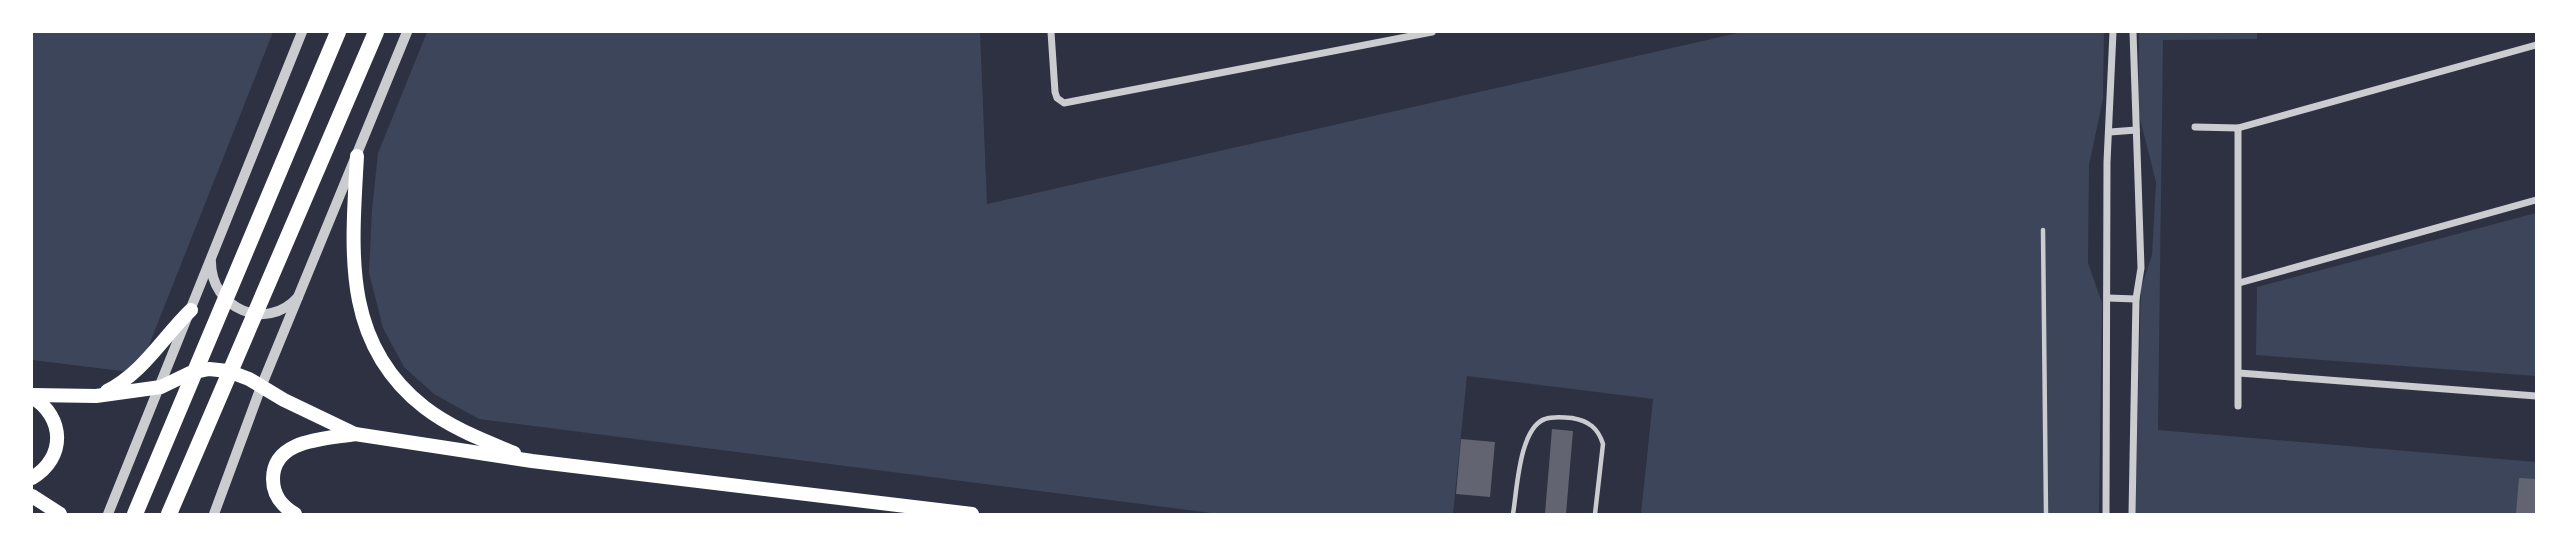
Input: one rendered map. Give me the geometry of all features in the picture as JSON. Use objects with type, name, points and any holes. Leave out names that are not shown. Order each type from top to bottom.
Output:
[{"type":"highway","points":[[135,514],[338,32]]},
{"type":"highway","points":[[169,514],[376,32]]},
{"type":"main road","points":[[357,156],[352,243],[359,307],[377,354],[402,386],[425,407],[458,428],[532,461]]},
{"type":"main road","points":[[96,396],[133,375],[172,328],[191,310]]},
{"type":"main road","points":[[32,396],[96,396],[161,387],[190,373],[209,369],[228,371],[249,379],[355,434],[532,461],[972,514]]},
{"type":"main road","points":[[32,396],[52,415],[57,430],[57,445],[51,460],[32,478]]},
{"type":"main road","points":[[295,514],[278,500],[274,487],[275,463],[282,453],[301,444],[355,434]]},
{"type":"main road","points":[[32,496],[60,514]]},
{"type":"street","points":[[108,514],[302,32]]},
{"type":"street","points":[[214,514],[261,387],[407,32]]},
{"type":"street","points":[[1051,32],[1055,92],[1057,99],[1064,103],[1432,32]]},
{"type":"street","points":[[2105,514],[2107,162],[2113,32]]},
{"type":"street","points":[[2132,514],[2136,299],[2141,268],[2133,32]]},
{"type":"street","points":[[2195,127],[2238,128],[2536,45]]},
{"type":"street","points":[[2238,128],[2238,406]]},
{"type":"street","points":[[2110,132],[2137,130]]},
{"type":"street","points":[[2239,283],[2536,200]]},
{"type":"street","points":[[211,259],[211,273],[222,297],[243,312],[269,314],[281,310],[301,293]]},
{"type":"street","points":[[2108,298],[2136,299]]},
{"type":"street","points":[[2239,373],[2536,396]]},
{"type":"lane","points":[[2043,230],[2046,514]]},
{"type":"lane","points":[[1513,514],[1529,433],[1536,424],[1545,419],[1558,417],[1588,422],[1600,434],[1603,444],[1595,514]]},
{"type":"shaded area","points":[[32,32],[273,32],[138,373],[32,360]]},
{"type":"shaded area","points":[[427,32],[980,32],[987,204],[1742,32],[2104,32],[2103,99],[2089,165],[2088,263],[2102,303],[2099,514],[1641,514],[1653,399],[1467,376],[1453,514],[1219,514],[479,419],[434,394],[404,367],[383,328],[369,273],[378,153]]},
{"type":"shaded area","points":[[2139,32],[2257,32],[2257,39],[2163,40],[2158,430],[2536,462],[2536,514],[2135,514],[2141,288],[2152,255],[2156,182],[2138,111]]},
{"type":"shaded area","points":[[2536,213],[2536,376],[2256,355],[2257,287]]},
{"type":"building","points":[[1552,429],[1573,431],[1566,514],[1545,514]]},
{"type":"building","points":[[1461,439],[1495,442],[1490,497],[1456,494]]},
{"type":"building","points":[[2519,478],[2536,479],[2536,514],[2516,514]]}]
